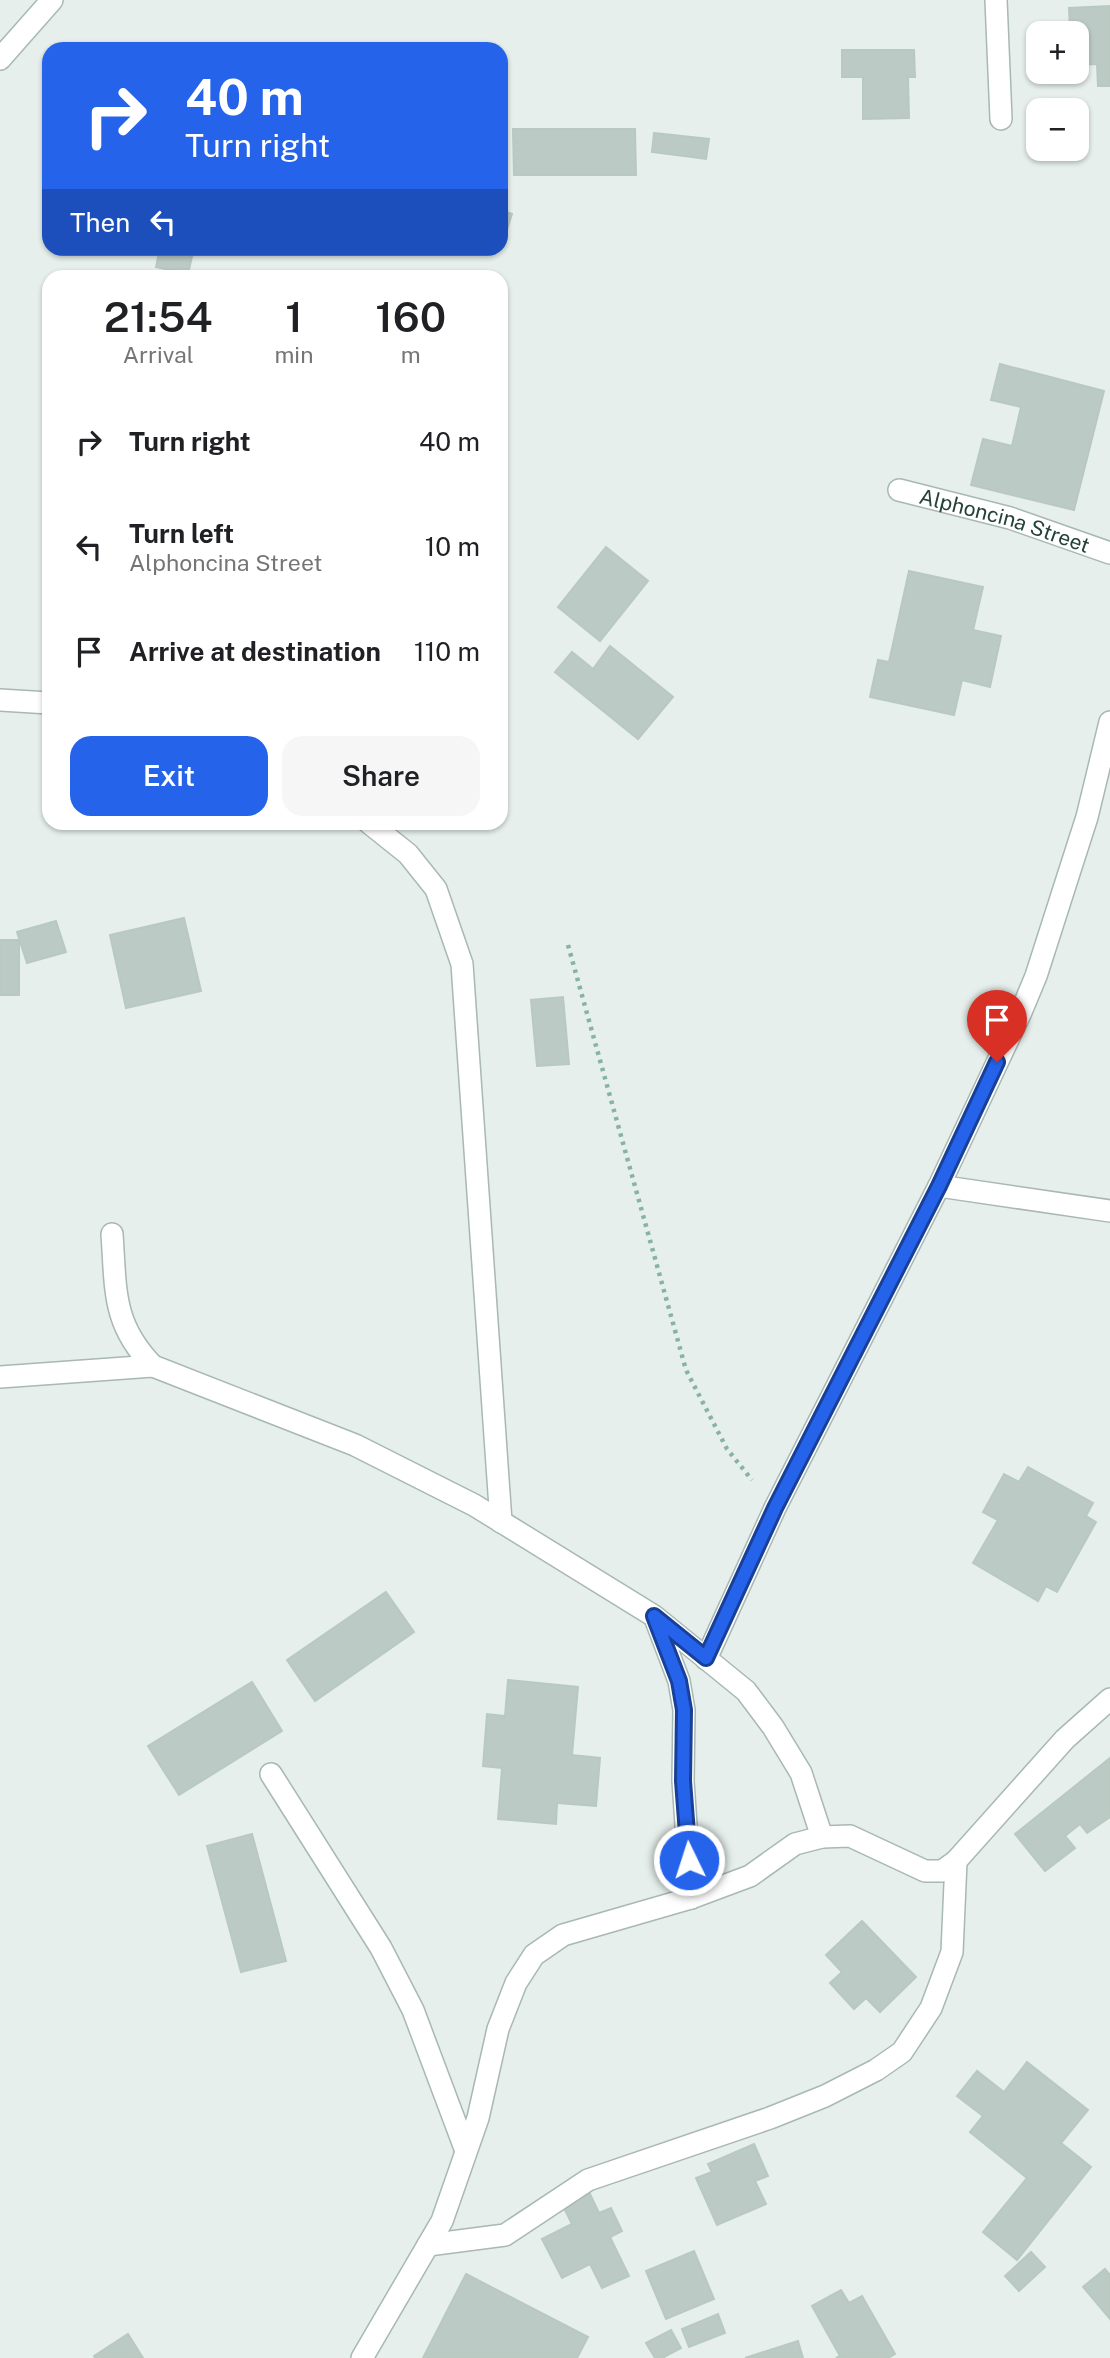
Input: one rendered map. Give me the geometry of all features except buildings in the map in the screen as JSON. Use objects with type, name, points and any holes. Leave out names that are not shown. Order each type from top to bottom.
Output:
[{"type":"street","points":[[0,59],[52,0]]},
{"type":"street","points":[[996,0],[1001,119]]},
{"type":"street","name":"Alphoncina Street","points":[[899,490],[1010,518],[1110,553]]},
{"type":"street","points":[[0,700],[42,703]]},
{"type":"street","points":[[706,1658],[775,1508],[939,1186],[1036,976],[1087,817],[1110,722]]},
{"type":"street","points":[[378,830],[408,854],[436,889],[462,964],[501,1522]]},
{"type":"street","points":[[939,1186],[1110,1211]]},
{"type":"street","points":[[112,1234],[115,1284],[123,1326],[132,1345],[153,1366],[355,1445],[501,1522],[654,1616],[746,1691],[774,1727],[801,1773],[822,1837]]},
{"type":"street","points":[[0,1377],[153,1366]]},
{"type":"street","points":[[654,1616],[679,1681],[684,1710],[683,1781],[691,1898]]},
{"type":"street","points":[[362,2358],[442,2221],[478,2118],[498,2029],[516,1983],[534,1955],[563,1935],[691,1898],[750,1876],[795,1844],[822,1837],[850,1836],[925,1871],[942,1871],[957,1861],[1065,1739],[1110,1699]]},
{"type":"street","points":[[271,1774],[365,1917],[387,1958],[413,2010],[466,2151]]},
{"type":"street","points":[[428,2245],[505,2235],[588,2180],[792,2109],[876,2070],[902,2052],[931,2008],[952,1952],[957,1861]]},
{"type":"path","points":[[568,944],[686,1370],[727,1449],[775,1508]]},
{"type":"route","points":[[689,1860],[683,1781],[684,1710],[679,1681],[654,1616],[706,1658],[775,1508],[939,1186],[997,1062]]}]
